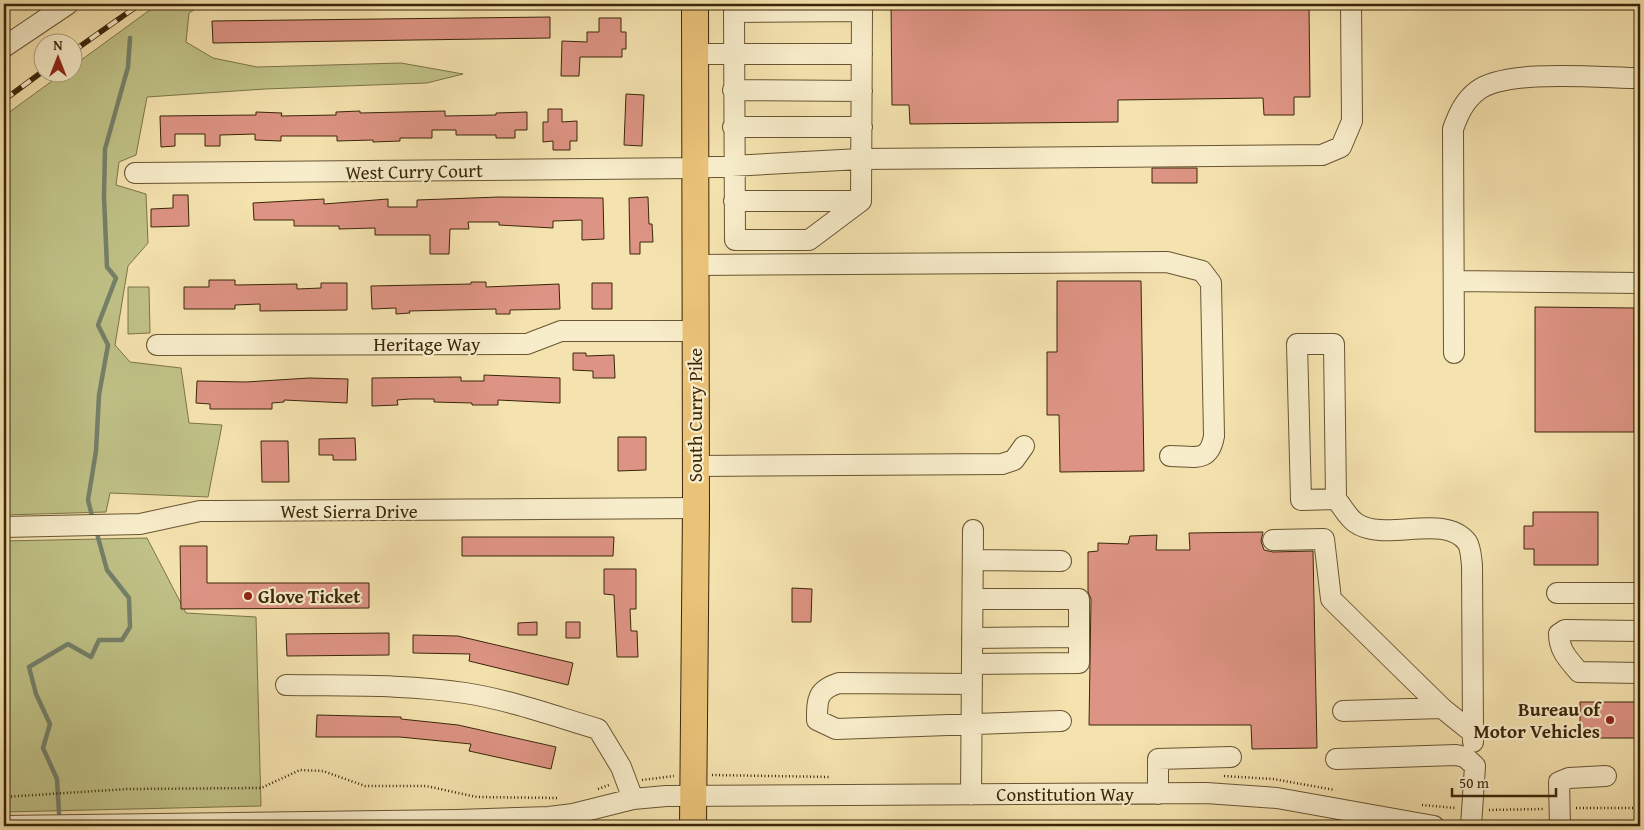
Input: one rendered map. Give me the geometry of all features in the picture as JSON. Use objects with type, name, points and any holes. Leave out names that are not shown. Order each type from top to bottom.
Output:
[{"type":"main road","name":"South Curry Pike","points":[[693,826],[696,508],[694,331],[695,4]]},
{"type":"street","points":[[4,47],[68,4]]},
{"type":"street","name":"West Curry Court","points":[[134,173],[694,168],[862,159],[1322,155],[1342,147],[1352,121],[1351,4]]},
{"type":"street","points":[[862,11],[861,201],[809,240],[735,240],[733,166],[734,12],[862,11]]},
{"type":"street","points":[[694,54],[862,54]]},
{"type":"street","points":[[1454,353],[1453,130],[1461,109],[1478,90],[1500,80],[1530,77],[1640,78]]},
{"type":"street","points":[[733,90],[862,91]]},
{"type":"street","points":[[733,127],[862,127]]},
{"type":"street","points":[[734,202],[861,201]]},
{"type":"street","points":[[694,265],[1167,262],[1202,271],[1211,283],[1214,436],[1212,450],[1205,456],[1170,456]]},
{"type":"street","points":[[1454,281],[1640,283]]},
{"type":"street","name":"Heritage Way","points":[[157,345],[527,344],[561,331],[694,331]]},
{"type":"street","points":[[1336,499],[1301,500],[1296,344],[1334,344],[1336,499],[1355,523],[1371,529],[1434,529],[1456,532],[1468,544],[1472,565],[1473,733],[1475,766],[1470,826]]},
{"type":"street","points":[[695,466],[1002,464],[1014,460],[1024,446]]},
{"type":"street","name":"West Sierra Drive","points":[[4,527],[140,524],[200,511],[696,508]]},
{"type":"street","points":[[971,795],[973,530]]},
{"type":"street","points":[[1273,540],[1324,539],[1331,599],[1442,708],[1473,733]]},
{"type":"street","points":[[973,560],[1061,561]]},
{"type":"street","points":[[1557,593],[1640,593]]},
{"type":"street","points":[[973,599],[1079,599],[1079,663],[972,674],[839,683],[828,686],[817,699],[817,720],[836,729],[1062,721]]},
{"type":"street","points":[[1640,631],[1565,630],[1559,634],[1559,642],[1560,648],[1579,672],[1640,672]]},
{"type":"street","points":[[972,638],[1079,637]]},
{"type":"street","points":[[286,685],[396,687],[466,693],[528,708],[598,729],[634,790]]},
{"type":"street","points":[[1343,711],[1442,708]]},
{"type":"street","points":[[1336,759],[1456,755],[1465,757],[1475,766]]},
{"type":"street","points":[[1158,794],[1158,759],[1231,757]]},
{"type":"street","points":[[1560,826],[1559,782],[1569,778],[1606,776]]},
{"type":"street","name":"Constitution Way","points":[[4,826],[198,825],[549,817],[573,814],[634,790],[693,795],[1206,794],[1277,798],[1434,826]]},
{"type":"path","points":[[4,798],[114,789],[261,788],[300,770],[322,771],[365,786],[426,786],[477,797],[563,798]]},
{"type":"path","points":[[634,790],[671,776]]},
{"type":"path","points":[[597,789],[612,784]]},
{"type":"green space","points":[[158,4],[203,4],[189,13],[186,42],[213,58],[257,67],[401,63],[463,74],[427,83],[265,89],[147,97],[136,155],[119,162],[116,185],[146,194],[148,243],[128,266],[115,345],[130,362],[181,368],[189,423],[222,425],[208,497],[110,493],[106,512],[4,515],[4,116],[51,82],[82,82],[82,59]]},
{"type":"green space","points":[[128,287],[149,287],[150,333],[128,334]]},
{"type":"green space","points":[[147,538],[186,613],[256,617],[261,806],[4,812],[4,541]]},
{"type":"building","points":[[891,4],[1309,4],[1310,97],[1294,97],[1294,115],[1264,115],[1263,98],[1118,100],[1118,122],[910,124],[909,105],[892,105]]},
{"type":"building","points":[[550,17],[550,38],[213,43],[212,21]]},
{"type":"building","points":[[599,18],[621,18],[621,32],[626,32],[626,49],[622,49],[622,57],[580,57],[579,76],[561,76],[562,41],[587,42],[587,32],[599,32]]},
{"type":"building","points":[[626,94],[644,95],[642,146],[624,145]]},
{"type":"building","points":[[548,109],[562,109],[562,122],[577,121],[577,141],[570,141],[570,150],[553,150],[553,141],[543,142],[543,122],[548,122]]},
{"type":"building","points":[[360,111],[360,113],[445,111],[445,116],[527,112],[527,130],[515,130],[515,138],[496,138],[496,135],[456,135],[456,130],[432,130],[432,138],[400,138],[400,141],[373,142],[373,140],[337,141],[337,136],[281,136],[281,141],[255,140],[255,134],[220,135],[220,146],[205,146],[205,134],[175,134],[175,146],[161,147],[160,116],[256,115],[256,112],[282,113],[281,116],[336,115],[336,112]]},
{"type":"building","points":[[1152,168],[1197,168],[1197,183],[1152,183]]},
{"type":"building","points":[[173,195],[188,195],[189,226],[151,227],[151,209],[173,208]]},
{"type":"building","points":[[499,197],[603,198],[604,239],[582,240],[582,220],[553,221],[553,228],[499,225],[499,222],[468,222],[469,229],[450,229],[449,254],[430,254],[430,235],[375,235],[375,228],[339,229],[339,226],[294,226],[294,220],[254,220],[253,203],[324,199],[324,204],[388,199],[388,207],[417,207],[417,200]]},
{"type":"building","points":[[648,197],[649,224],[652,224],[653,242],[640,242],[640,254],[630,254],[629,198]]},
{"type":"building","points":[[209,280],[235,280],[235,285],[297,284],[297,289],[321,288],[321,283],[347,283],[347,310],[260,311],[260,304],[235,305],[235,309],[184,309],[184,287],[209,287]]},
{"type":"building","points":[[1057,281],[1141,281],[1144,471],[1060,472],[1059,415],[1047,415],[1047,352],[1057,352]]},
{"type":"building","points":[[471,282],[486,282],[486,287],[559,284],[560,309],[510,310],[510,314],[496,314],[496,309],[409,311],[410,313],[396,314],[396,308],[372,309],[371,286],[471,284]]},
{"type":"building","points":[[592,283],[612,283],[612,309],[592,309]]},
{"type":"building","points":[[1535,307],[1634,308],[1634,432],[1535,432]]},
{"type":"building","points":[[573,353],[586,353],[586,356],[614,355],[615,378],[593,378],[593,371],[573,370]]},
{"type":"building","points":[[484,375],[560,378],[560,403],[498,400],[498,405],[472,405],[472,403],[434,402],[434,399],[410,399],[397,400],[398,405],[372,406],[372,378],[461,377],[461,381],[484,381]]},
{"type":"building","points":[[309,378],[348,379],[347,403],[284,400],[284,402],[272,403],[272,409],[210,409],[210,404],[196,403],[197,381],[246,382]]},
{"type":"building","points":[[618,437],[646,437],[646,470],[618,471]]},
{"type":"building","points":[[355,438],[356,460],[333,460],[333,455],[319,455],[319,439]]},
{"type":"building","points":[[261,441],[288,441],[289,482],[262,482]]},
{"type":"building","points":[[1533,512],[1598,512],[1598,565],[1534,565],[1534,549],[1524,549],[1524,526],[1533,526]]},
{"type":"building","points":[[1263,532],[1261,541],[1264,550],[1273,552],[1313,551],[1317,748],[1252,749],[1251,725],[1089,725],[1091,599],[1088,592],[1088,552],[1098,551],[1098,543],[1128,544],[1130,536],[1157,535],[1156,550],[1190,550],[1189,533]]},
{"type":"building","points":[[462,537],[614,537],[613,556],[462,556]]},
{"type":"building","points":[[180,546],[207,546],[207,583],[369,583],[369,608],[181,609]]},
{"type":"building","points":[[604,569],[636,569],[636,609],[630,609],[631,631],[637,631],[638,657],[617,657],[614,595],[604,594]]},
{"type":"building","points":[[792,588],[812,589],[811,622],[792,622]]},
{"type":"building","points":[[537,622],[537,635],[518,635],[518,623]]},
{"type":"building","points":[[566,622],[580,622],[580,638],[566,638]]},
{"type":"building","points":[[389,633],[389,655],[287,656],[286,634]]},
{"type":"building","points":[[413,635],[458,636],[573,663],[568,685],[469,661],[470,654],[413,653]]},
{"type":"building","name":"Bureau of Motor Vehicles","points":[[1580,702],[1640,702],[1640,738],[1580,738]]},
{"type":"building","points":[[317,715],[401,717],[401,719],[458,725],[556,747],[551,769],[469,751],[471,744],[400,737],[316,737]]},
{"type":"waterway","points":[[93,520],[88,500],[96,451],[99,395],[108,345],[98,325],[116,278],[107,267],[104,197],[105,149],[128,67],[130,38]]},
{"type":"waterway","points":[[59,813],[57,779],[43,748],[50,724],[36,694],[29,667],[68,644],[91,657],[99,640],[122,640],[130,627],[129,598],[107,570],[96,530]]},
{"type":"railway","points":[[82,45],[140,4]]},
{"type":"railway","points":[[4,100],[32,79]]},
{"type":"place","name":"Glove Ticket","points":[[248,596]]},
{"type":"place","name":"Bureau of Motor Vehicles","points":[[1610,720]]}]
